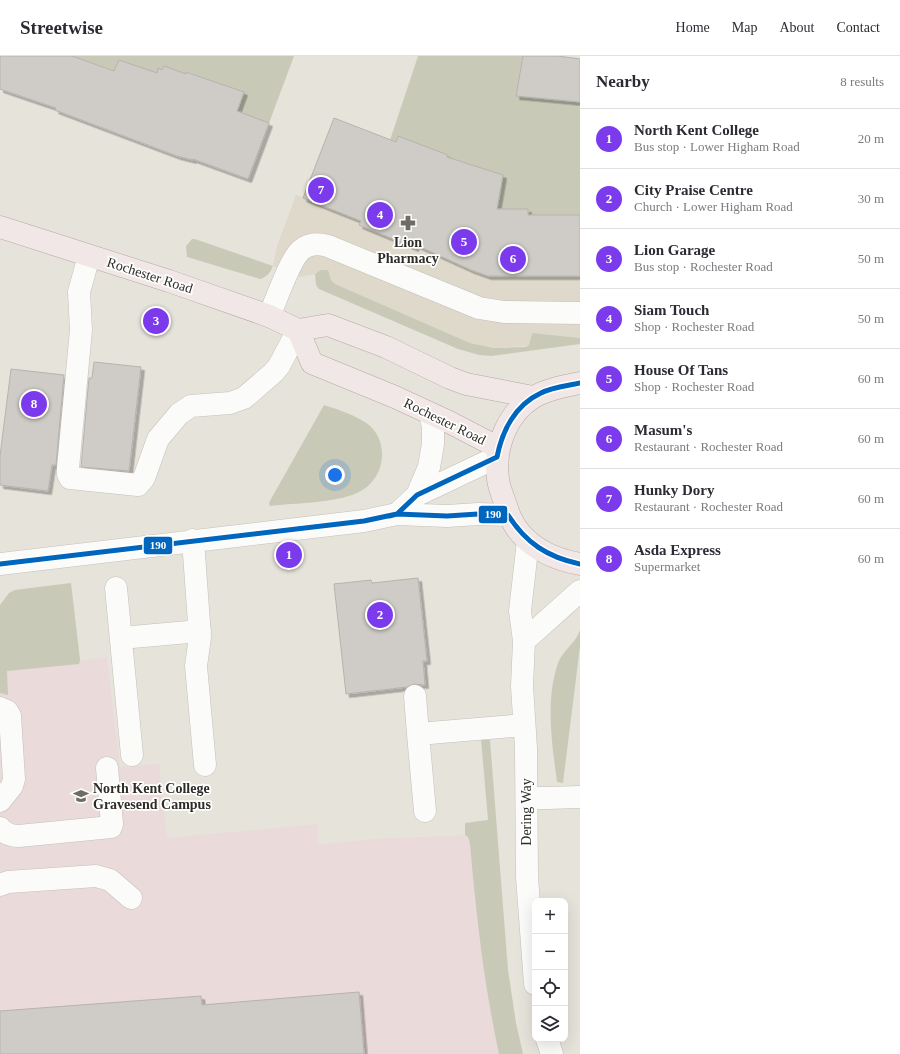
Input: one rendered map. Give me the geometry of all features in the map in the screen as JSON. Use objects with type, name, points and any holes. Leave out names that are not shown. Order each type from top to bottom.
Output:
[{"type":"main road","name":"Rochester Road","points":[[0,227],[169,281],[269,316],[298,330],[312,363],[388,394],[449,422],[498,452]]},
{"type":"main road","points":[[298,330],[328,326],[386,347],[450,378],[466,384],[533,398]]},
{"type":"main road","points":[[580,383],[542,393],[522,406],[506,428],[498,452],[498,480],[508,515],[514,525],[528,541],[540,550],[556,558],[580,564]]},
{"type":"street","points":[[269,316],[297,254],[308,246],[318,243],[479,308],[504,312],[580,313]]},
{"type":"street","points":[[89,256],[79,292],[81,330],[68,468],[70,478],[138,485],[144,478],[158,439],[179,414],[191,406],[230,403],[244,398],[273,374],[298,330]]},
{"type":"street","points":[[417,494],[429,467],[431,457],[433,436],[430,414]]},
{"type":"street","points":[[397,514],[417,494],[498,452]]},
{"type":"street","points":[[0,564],[193,540],[356,522],[397,514],[447,516],[478,514],[508,515]]},
{"type":"street","points":[[193,540],[200,631],[196,666],[205,765]]},
{"type":"street","name":"Dering Way","points":[[528,541],[520,611],[524,641],[522,686],[526,748],[527,877],[534,970]]},
{"type":"street","points":[[116,588],[132,755]]},
{"type":"street","points":[[524,641],[580,591]]},
{"type":"street","points":[[121,638],[200,631]]},
{"type":"street","points":[[415,696],[424,812]]},
{"type":"street","points":[[0,708],[7,711],[10,716],[14,779],[12,786],[0,801]]},
{"type":"street","points":[[418,734],[524,725]]},
{"type":"street","points":[[0,828],[3,832],[10,836],[18,836],[111,827],[108,768]]},
{"type":"street","points":[[527,798],[580,797]]},
{"type":"street","points":[[3,882],[96,876],[110,880],[131,898]]},
{"type":"street","points":[[548,1042],[552,1054]]},
{"type":"shaded area","points":[[334,118],[362,129],[351,155],[421,144],[448,155],[435,190],[528,209],[580,215],[580,338],[533,333],[529,345],[527,346],[491,348],[470,343],[335,284],[331,280],[315,273],[301,277],[273,266],[277,246],[296,195],[303,197]]},
{"type":"shaded area","name":"North Kent College Gravesend Campus","points":[[71,583],[80,660],[107,658],[120,767],[159,764],[167,838],[317,824],[318,841],[321,844],[376,839],[467,835],[470,844],[478,931],[493,1026],[499,1054],[0,1054],[0,605],[9,593],[15,590]]},
{"type":"green space","points":[[63,56],[294,56],[269,123],[237,112],[204,78],[187,72],[186,74],[158,69],[150,91],[136,66],[119,60],[112,76],[112,70],[74,57]]},
{"type":"green space","points":[[418,56],[556,56],[580,59],[580,215],[528,229],[528,209],[494,228],[435,190],[448,155],[421,145],[386,152]]},
{"type":"green space","points":[[192,239],[273,266],[271,271],[265,277],[260,279],[187,257],[186,246]]},
{"type":"green space","points":[[321,270],[328,270],[331,280],[335,284],[470,343],[493,348],[526,347],[529,345],[533,333],[580,338],[580,344],[491,356],[479,355],[458,349],[319,289],[316,285],[315,274]]},
{"type":"green space","points":[[324,405],[359,419],[369,425],[376,433],[382,452],[378,472],[366,488],[348,496],[326,501],[270,506],[269,503],[271,499]]},
{"type":"green space","points":[[71,583],[80,660],[79,664],[7,671],[8,695],[0,693],[0,605],[9,593],[15,590]]},
{"type":"green space","points":[[580,630],[580,646],[563,783],[557,782],[553,753],[551,722],[552,692],[554,677],[560,658],[576,639]]},
{"type":"green space","points":[[481,739],[490,740],[508,970],[516,1023],[523,1054],[499,1054],[481,949],[470,844],[468,837],[465,835],[465,823],[488,820]]},
{"type":"building","points":[[0,56],[72,56],[114,71],[119,60],[157,73],[158,68],[162,70],[164,66],[244,92],[237,111],[269,123],[248,179],[193,159],[177,156],[55,110],[56,108],[0,89]]},
{"type":"building","points":[[523,56],[558,56],[580,59],[580,102],[516,96]]},
{"type":"building","points":[[334,118],[396,142],[398,136],[448,155],[447,157],[503,175],[497,209],[528,209],[528,215],[580,215],[580,276],[488,276],[471,270],[416,245],[415,248],[359,225],[361,221],[303,198]]},
{"type":"building","points":[[94,362],[141,367],[129,471],[81,467],[89,378],[92,378]]},
{"type":"building","points":[[11,369],[64,375],[56,465],[52,465],[48,491],[0,485],[0,456]]},
{"type":"building","points":[[418,578],[427,661],[423,661],[425,685],[414,684],[407,687],[346,694],[334,584],[371,580],[372,583]]},
{"type":"building","points":[[359,992],[364,1054],[0,1054],[0,1011],[201,996],[202,1005]]},
{"type":"transit line","name":"190","points":[[0,564],[364,521],[397,514],[417,495],[497,457],[506,428],[517,412],[532,398],[550,389],[580,383]]},
{"type":"transit line","name":"190","points":[[389,516],[397,514],[447,516],[478,514],[508,515],[522,533],[538,547],[547,553],[580,564]]},
{"type":"place","name":"Hunky Dory","points":[[321,190]]},
{"type":"place","name":"Siam Touch","points":[[380,215]]},
{"type":"place","name":"Lion Pharmacy","points":[[408,223]]},
{"type":"place","name":"House Of Tans","points":[[464,242]]},
{"type":"place","name":"Masum's","points":[[513,259]]},
{"type":"place","name":"Lion Garage","points":[[156,321]]},
{"type":"place","name":"Asda Express","points":[[34,404]]},
{"type":"place","name":"North Kent College","points":[[289,555]]},
{"type":"place","name":"City Praise Centre","points":[[380,615]]},
{"type":"place","name":"North Kent College Gravesend Campus","points":[[81,796]]}]
